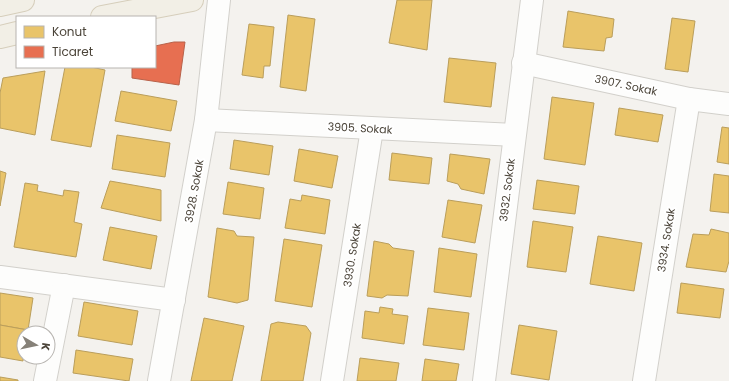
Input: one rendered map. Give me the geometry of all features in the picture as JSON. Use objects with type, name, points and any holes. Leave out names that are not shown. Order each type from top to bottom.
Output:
[{"type":"main road","points":[[0,5],[23,0]]},
{"type":"main road","points":[[107,16],[192,0]]},
{"type":"main road","points":[[0,37],[16,33]]},
{"type":"street","name":"3928. Sokak","points":[[159,381],[206,120],[219,0]]},
{"type":"street","name":"3932. Sokak","points":[[484,381],[532,0]]},
{"type":"street","name":"3907. Sokak","points":[[523,63],[689,98],[729,104]]},
{"type":"street","name":"3934. Sokak","points":[[644,381],[689,98]]},
{"type":"street","name":"3905. Sokak","points":[[206,120],[514,135]]},
{"type":"street","name":"3930. Sokak","points":[[332,381],[372,129]]},
{"type":"street","points":[[0,277],[174,300]]},
{"type":"street","points":[[44,381],[64,285]]},
{"type":"building: Konut","points":[[397,0],[432,0],[427,50],[389,43]]},
{"type":"building: Konut","points":[[568,11],[614,19],[612,37],[606,38],[604,51],[563,47]]},
{"type":"building: Konut","points":[[288,15],[315,19],[306,91],[280,87]]},
{"type":"building: Konut","points":[[672,18],[695,21],[688,72],[665,69]]},
{"type":"building: Konut","points":[[249,24],[274,27],[270,66],[264,66],[263,78],[242,75]]},
{"type":"building: Konut","points":[[449,58],[496,63],[491,107],[444,102]]},
{"type":"building: Konut","points":[[65,68],[96,68],[105,70],[91,147],[51,140]]},
{"type":"building: Konut","points":[[45,71],[35,135],[0,128],[0,93],[3,78]]},
{"type":"building: Konut","points":[[121,91],[177,101],[171,131],[115,121]]},
{"type":"building: Konut","points":[[552,97],[594,103],[585,165],[544,159]]},
{"type":"building: Konut","points":[[619,108],[663,115],[658,142],[615,135]]},
{"type":"building: Konut","points":[[722,127],[729,128],[729,164],[717,162]]},
{"type":"building: Konut","points":[[117,135],[170,143],[165,177],[112,169]]},
{"type":"building: Konut","points":[[234,140],[273,146],[269,175],[230,169]]},
{"type":"building: Konut","points":[[299,149],[338,156],[332,188],[294,181]]},
{"type":"building: Konut","points":[[392,153],[432,158],[429,184],[389,180]]},
{"type":"building: Konut","points":[[450,154],[490,159],[484,194],[461,189],[458,184],[447,181]]},
{"type":"building: Konut","points":[[0,171],[6,173],[0,206]]},
{"type":"building: Konut","points":[[714,174],[729,176],[729,213],[710,211]]},
{"type":"building: Konut","points":[[537,180],[579,186],[575,214],[533,209]]},
{"type":"building: Konut","points":[[110,181],[161,190],[161,221],[101,208]]},
{"type":"building: Konut","points":[[228,182],[264,188],[260,219],[223,214]]},
{"type":"building: Konut","points":[[25,183],[38,185],[37,191],[63,196],[64,190],[79,192],[74,222],[82,224],[76,257],[14,247]]},
{"type":"building: Konut","points":[[302,195],[330,200],[325,234],[285,228],[290,199],[301,201]]},
{"type":"building: Konut","points":[[448,200],[482,205],[475,243],[442,237]]},
{"type":"building: Konut","points":[[533,221],[573,227],[566,272],[527,267]]},
{"type":"building: Konut","points":[[110,227],[157,236],[151,269],[103,260]]},
{"type":"building: Konut","points":[[217,228],[234,231],[237,236],[254,237],[248,300],[237,303],[208,297]]},
{"type":"building: Konut","points":[[711,229],[729,233],[729,261],[726,272],[686,267],[693,234],[709,235]]},
{"type":"building: Konut","points":[[598,236],[642,243],[634,291],[590,284]]},
{"type":"building: Konut","points":[[284,239],[322,245],[312,307],[275,301]]},
{"type":"building: Konut","points":[[374,241],[389,244],[393,248],[414,251],[408,296],[387,295],[382,298],[367,296]]},
{"type":"building: Konut","points":[[439,248],[477,254],[471,297],[434,292]]},
{"type":"building: Konut","points":[[681,283],[724,289],[720,318],[677,313]]},
{"type":"building: Konut","points":[[0,293],[33,298],[29,325],[16,325],[16,328],[0,325]]},
{"type":"building: Konut","points":[[84,302],[138,311],[132,345],[78,336]]},
{"type":"building: Konut","points":[[380,307],[393,309],[392,314],[408,316],[404,344],[362,338],[365,311],[379,313]]},
{"type":"building: Konut","points":[[428,308],[469,313],[464,350],[423,345]]},
{"type":"building: Konut","points":[[204,318],[244,326],[232,381],[191,381]]},
{"type":"building: Konut","points":[[278,322],[306,326],[311,333],[303,381],[261,381],[271,324]]},
{"type":"building: Konut","points":[[0,325],[16,328],[16,360],[0,357]]},
{"type":"building: Konut","points":[[519,325],[557,331],[549,380],[511,374]]},
{"type":"building: Konut","points":[[76,350],[133,359],[129,381],[73,373]]},
{"type":"building: Konut","points":[[360,358],[399,363],[396,381],[357,381]]},
{"type":"building: Konut","points":[[425,359],[459,364],[456,381],[422,381]]},
{"type":"building: Konut","points":[[0,377],[18,380],[18,381],[0,381]]},
{"type":"building: Ticaret","points":[[174,42],[185,42],[179,85],[132,78],[132,68],[156,68],[156,46]]}]
